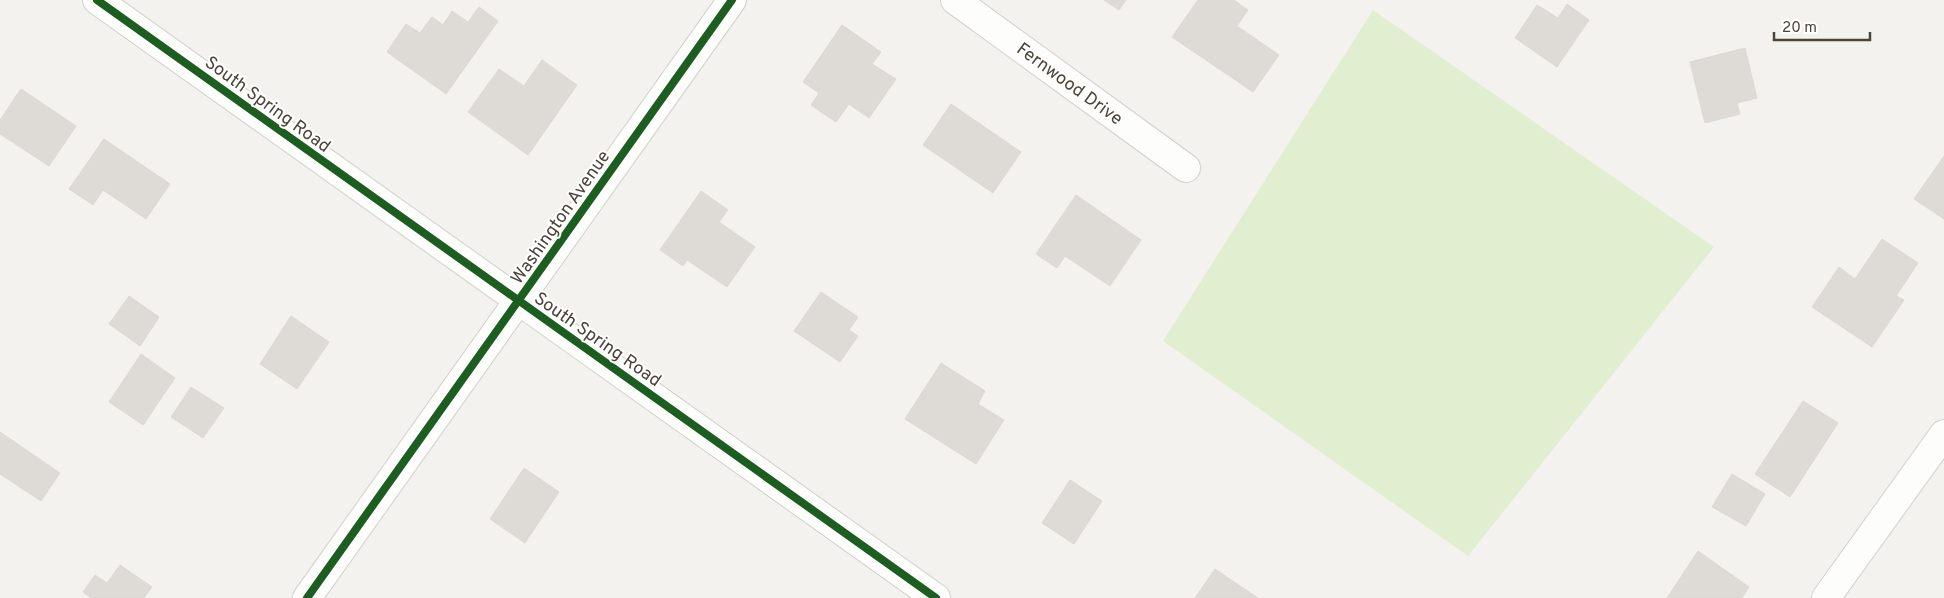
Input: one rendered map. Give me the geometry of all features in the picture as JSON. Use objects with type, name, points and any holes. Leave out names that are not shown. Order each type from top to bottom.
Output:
[{"type":"street","name":"South Spring Road","points":[[97,0],[936,598]]},
{"type":"street","name":"Washington Avenue","points":[[308,598],[732,0]]},
{"type":"street","name":"Fernwood Drive","points":[[955,0],[1186,168]]},
{"type":"street","points":[[1826,598],[1944,434]]},
{"type":"green space","points":[[1373,10],[1714,247],[1468,556],[1163,341]]},
{"type":"building","points":[[1104,0],[1126,0],[1119,10]]},
{"type":"building","points":[[1198,0],[1234,0],[1248,10],[1237,26],[1279,55],[1253,92],[1172,37]]},
{"type":"building","points":[[1567,4],[1589,20],[1557,67],[1515,38],[1537,5],[1558,18]]},
{"type":"building","points":[[479,7],[498,21],[446,94],[387,52],[406,24],[420,33],[432,17],[443,25],[452,11],[468,22]]},
{"type":"building","points":[[842,25],[881,52],[872,64],[896,79],[869,118],[849,104],[836,122],[811,105],[819,93],[803,82]]},
{"type":"building","points":[[1745,48],[1757,98],[1737,103],[1740,114],[1705,123],[1690,62]]},
{"type":"building","points":[[542,60],[577,85],[528,155],[468,112],[499,69],[524,86]]},
{"type":"building","points":[[21,89],[76,126],[49,166],[0,134],[0,120]]},
{"type":"building","points":[[951,104],[1021,152],[993,193],[923,145]]},
{"type":"building","points":[[104,139],[170,184],[146,219],[103,190],[93,205],[69,189]]},
{"type":"building","points":[[1944,156],[1944,219],[1914,199]]},
{"type":"building","points":[[701,191],[728,210],[719,222],[755,247],[727,287],[687,260],[683,266],[660,250]]},
{"type":"building","points":[[1076,195],[1141,240],[1110,286],[1065,256],[1057,268],[1036,254]]},
{"type":"building","points":[[1882,239],[1918,263],[1896,296],[1904,300],[1872,347],[1812,307],[1839,267],[1855,279]]},
{"type":"building","points":[[821,292],[858,317],[849,330],[858,336],[840,362],[794,331]]},
{"type":"building","points":[[129,296],[159,317],[140,346],[109,324]]},
{"type":"building","points":[[291,316],[329,342],[297,389],[260,364]]},
{"type":"building","points":[[141,354],[175,378],[143,425],[109,402]]},
{"type":"building","points":[[941,363],[985,391],[978,404],[1004,420],[976,464],[905,419]]},
{"type":"building","points":[[191,387],[224,408],[203,438],[171,417]]},
{"type":"building","points":[[1803,401],[1838,423],[1790,497],[1755,474]]},
{"type":"building","points":[[0,432],[60,473],[41,501],[0,474]]},
{"type":"building","points":[[524,468],[559,492],[525,543],[490,519]]},
{"type":"building","points":[[1732,474],[1765,494],[1746,526],[1712,507]]},
{"type":"building","points":[[1070,480],[1102,501],[1074,544],[1042,523]]},
{"type":"building","points":[[1698,551],[1749,587],[1742,598],[1667,598]]},
{"type":"building","points":[[120,565],[152,587],[144,598],[91,598],[83,592],[95,575],[107,583]]},
{"type":"building","points":[[1215,569],[1258,598],[1195,598]]},
{"type":"cycle path","points":[[97,0],[936,598]]},
{"type":"cycle path","points":[[307,598],[732,0]]}]
